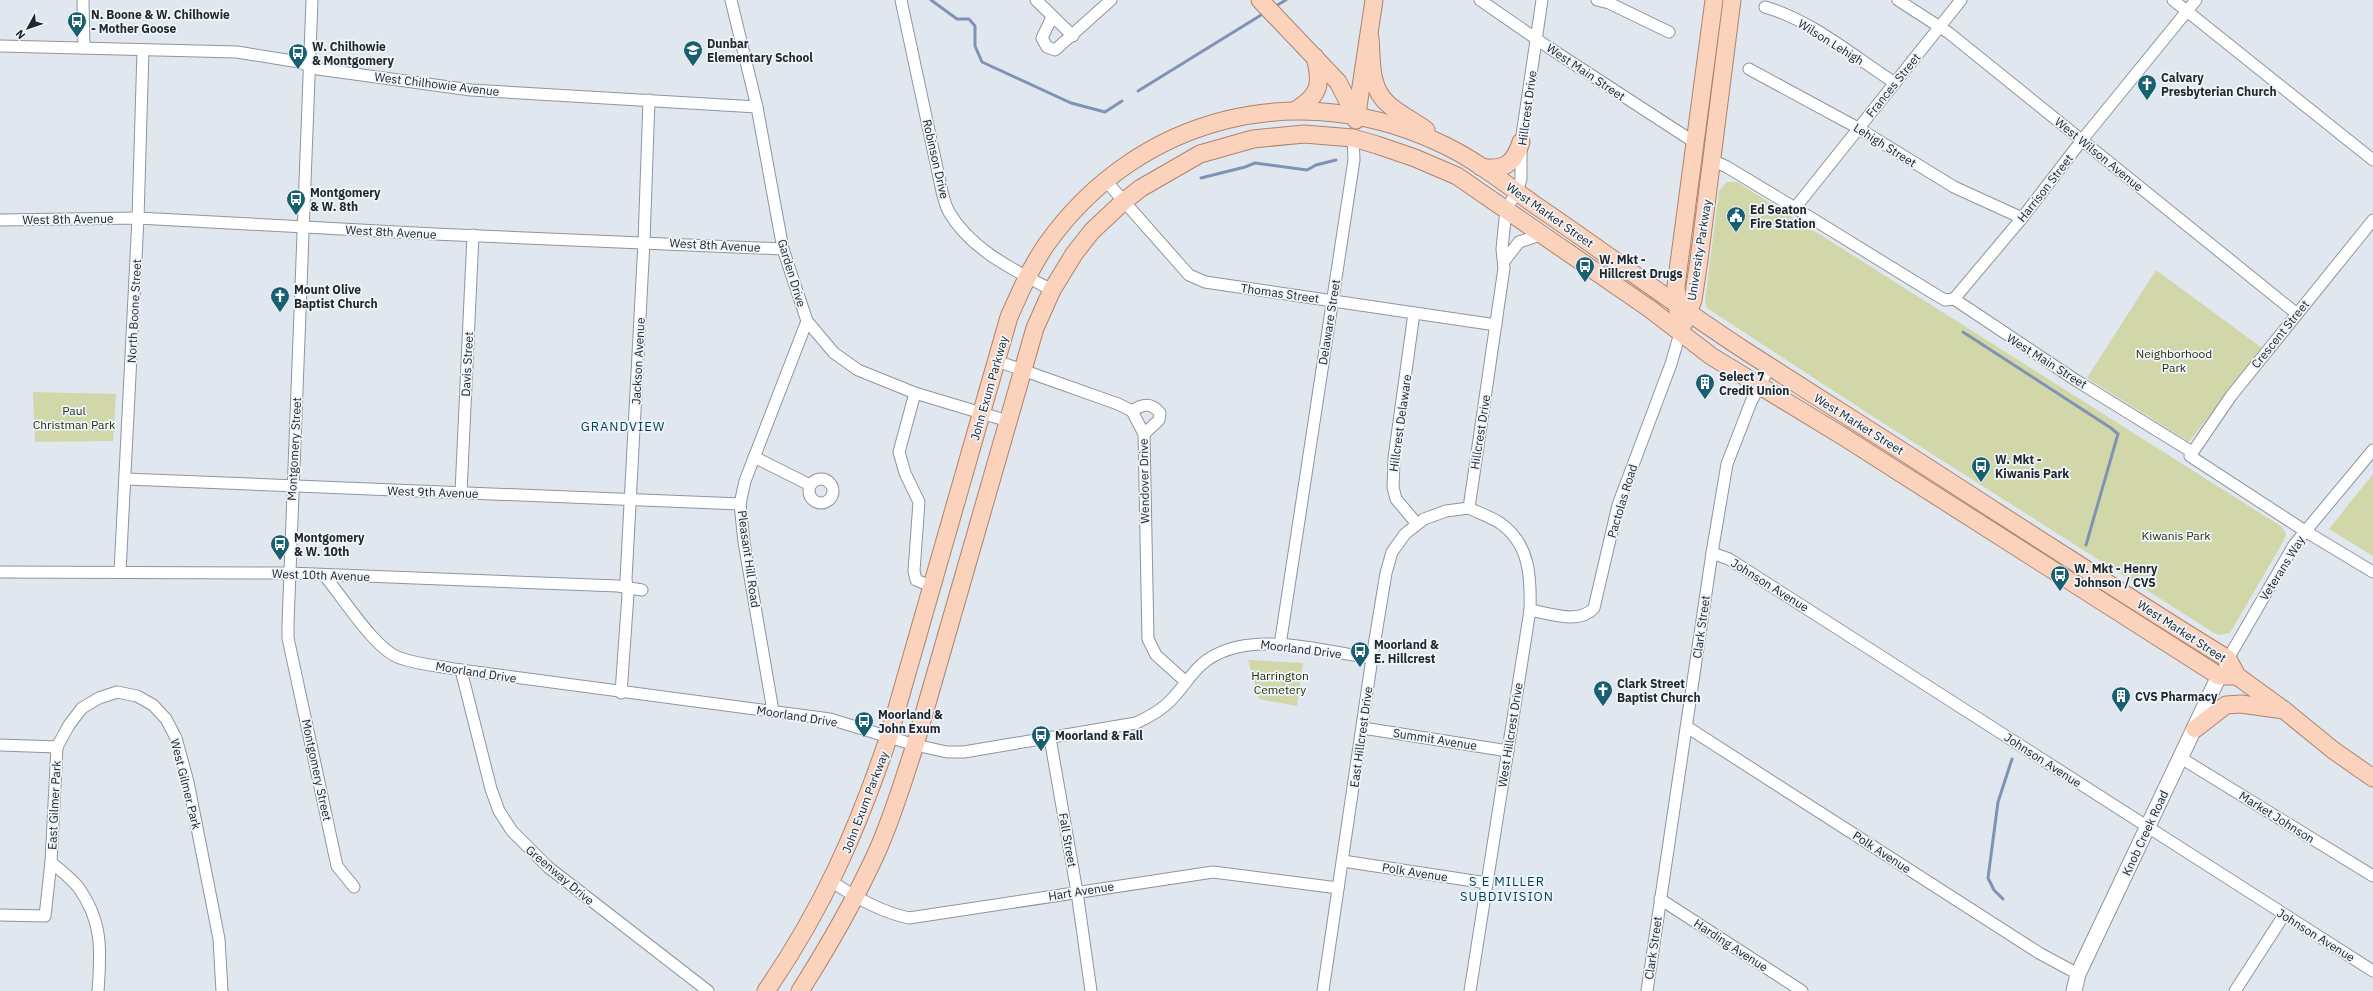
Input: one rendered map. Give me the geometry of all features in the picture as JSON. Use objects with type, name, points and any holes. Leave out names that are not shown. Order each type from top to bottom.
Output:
[{"type":"main road","points":[[1260,0],[1338,82],[1356,117]]},
{"type":"main road","name":"Delaware Street","points":[[1353,138],[1370,38],[1374,0]]},
{"type":"main road","name":"University Parkway","points":[[1683,309],[1676,286],[1714,0]]},
{"type":"main road","name":"University Parkway","points":[[1680,332],[1683,309],[1695,286],[1732,0]]},
{"type":"main road","points":[[1370,38],[1374,85],[1379,95],[1388,105],[1445,145]]},
{"type":"main road","points":[[1296,110],[1313,98],[1318,88],[1319,73],[1315,57]]},
{"type":"main road","points":[[1338,82],[1347,86],[1354,86],[1363,75]]},
{"type":"main road","name":"John Exum Parkway","points":[[766,991],[796,947],[832,882],[868,800],[889,736],[1010,317],[1027,277],[1061,226],[1106,181],[1165,141],[1207,124],[1250,114],[1296,110],[1356,117],[1409,130],[1445,145],[1481,167]]},
{"type":"main road","points":[[800,991],[829,944],[855,896],[889,821],[915,745],[1035,328],[1052,290],[1074,254],[1092,232],[1123,202],[1161,176],[1200,154],[1222,146],[1273,136],[1304,134],[1353,138],[1415,158],[1457,176],[1506,209]]},
{"type":"main road","points":[[1481,167],[1494,169],[1508,164],[1516,156],[1521,142]]},
{"type":"main road","name":"West Market Street","points":[[1481,167],[1683,309],[2228,659],[2237,676],[2284,710],[2333,750],[2373,778]]},
{"type":"main road","name":"West Market Street","points":[[1506,209],[1680,332],[1711,356],[1844,437],[2219,676],[2237,676]]},
{"type":"main road","name":"Knob Creek Road","points":[[2074,991],[2078,974],[2219,676]]},
{"type":"main road","points":[[2195,729],[2226,705],[2241,704],[2284,710]]},
{"type":"street","points":[[83,0],[84,48]]},
{"type":"street","name":"Montgomery Street","points":[[312,0],[308,65],[304,227],[289,573],[288,638],[337,866],[354,887]]},
{"type":"street","name":"Garden Drive","points":[[731,0],[756,107],[783,249],[807,321],[834,353],[858,370],[915,393],[1008,421]]},
{"type":"street","name":"Robinson Drive","points":[[901,0],[940,182],[948,210],[963,233],[977,245],[1027,277],[1052,290]]},
{"type":"street","points":[[1036,0],[1073,36]]},
{"type":"street","points":[[1052,17],[1042,38],[1047,47],[1055,50],[1073,36],[1111,0]]},
{"type":"street","name":"West Main Street","points":[[1480,0],[1537,40],[1694,142]]},
{"type":"street","name":"Hillcrest Drive","points":[[1469,508],[1505,260],[1502,249],[1506,209],[1517,192],[1521,179],[1521,142],[1542,0]]},
{"type":"street","points":[[1597,0],[1609,3],[1669,32]]},
{"type":"street","name":"West Wilson Avenue","points":[[1898,0],[1940,27],[2297,314]]},
{"type":"street","name":"Frances Street","points":[[1795,208],[1961,0]]},
{"type":"street","points":[[2173,0],[2373,160]]},
{"type":"street","name":"Harrison Street","points":[[1954,300],[2022,218],[2082,140],[2196,0]]},
{"type":"street","name":"Wilson Lehigh","points":[[1765,7],[1782,12],[1837,43],[1895,83]]},
{"type":"street","name":"West Chilhowie Avenue","points":[[0,46],[237,52],[308,65],[318,69],[471,90],[756,107]]},
{"type":"street","name":"North Boone Street","points":[[120,572],[126,479],[138,218],[143,50]]},
{"type":"street","name":"Lehigh Street","points":[[1749,69],[1858,128],[1954,187],[2022,218]]},
{"type":"street","name":"Jackson Avenue","points":[[621,693],[632,501],[649,100]]},
{"type":"street","name":"Delaware Street","points":[[1280,645],[1354,156],[1353,138]]},
{"type":"street","name":"West Main Street","points":[[1712,160],[1727,167],[1945,300],[1954,300],[2045,360],[2192,452],[2190,456],[2195,460],[2305,531],[2373,572]]},
{"type":"street","name":"Thomas Street","points":[[1106,181],[1189,275],[1205,282],[1496,326]]},
{"type":"street","name":"West 8th Avenue","points":[[0,220],[138,218],[473,236],[783,249]]},
{"type":"street","name":"Crescent Street","points":[[2192,452],[2231,396],[2373,220]]},
{"type":"street","points":[[1505,260],[1519,242],[1543,234]]},
{"type":"street","name":"Davis Street","points":[[460,492],[473,236]]},
{"type":"street","name":"Hillcrest Delaware","points":[[1414,313],[1394,458],[1393,487],[1396,499],[1417,524]]},
{"type":"street","name":"Pleasant Hill Road","points":[[773,711],[744,542],[740,504],[745,481],[807,321]]},
{"type":"street","name":"Pactolas Road","points":[[1530,610],[1575,618],[1585,616],[1594,608],[1618,505],[1671,364],[1680,332]]},
{"type":"street","points":[[997,361],[1023,369],[1132,411],[1140,405],[1149,405],[1155,408],[1160,414],[1159,420],[1144,434]]},
{"type":"street","name":"Clark Street","points":[[1648,991],[1660,899],[1712,553],[1727,464],[1759,385],[1770,366]]},
{"type":"street","points":[[915,393],[899,452],[905,473],[919,502],[914,572],[916,580],[932,587]]},
{"type":"street","name":"Wendover Drive","points":[[1132,411],[1144,434],[1148,639],[1156,655],[1186,682]]},
{"type":"street","name":"Veterans Way","points":[[2219,676],[2286,558],[2305,531],[2318,519],[2373,450]]},
{"type":"street","points":[[754,457],[810,485]]},
{"type":"street","name":"West 9th Avenue","points":[[126,479],[293,487],[460,492],[632,501],[740,504]]},
{"type":"street","name":"East Hillcrest Drive","points":[[1323,991],[1372,658],[1386,573],[1392,552],[1404,534],[1424,519],[1446,512],[1469,508]]},
{"type":"street","name":"West Hillcrest Drive","points":[[1469,508],[1500,523],[1516,539],[1526,557],[1531,581],[1530,610],[1470,991]]},
{"type":"street","name":"Johnson Avenue","points":[[1712,553],[1729,559],[2373,971]]},
{"type":"street","name":"West 10th Avenue","points":[[0,572],[289,573],[627,587],[642,590]]},
{"type":"street","name":"Moorland Drive","points":[[324,574],[375,639],[387,652],[400,658],[461,670],[621,693],[830,719],[915,745],[948,752],[964,752],[1136,723],[1153,714],[1171,700],[1202,664],[1234,646],[1256,643],[1280,645],[1372,658]]},
{"type":"street","name":"Greenway Drive","points":[[461,670],[491,789],[499,811],[512,831],[548,867],[708,991]]},
{"type":"street","name":"West Gilmer Park","points":[[57,747],[68,725],[82,708],[99,698],[117,692],[136,696],[153,706],[166,719],[176,738],[188,782],[219,939],[222,991]]},
{"type":"street","name":"Polk Avenue","points":[[1687,727],[2039,953],[2078,974]]},
{"type":"street","name":"Summit Avenue","points":[[1362,728],[1508,751]]},
{"type":"street","name":"Fall Street","points":[[1050,738],[1077,892],[1091,991]]},
{"type":"street","points":[[0,746],[57,747]]},
{"type":"street","name":"East Gilmer Park","points":[[57,747],[51,862],[78,886],[92,909],[100,933],[98,991]]},
{"type":"street","name":"Market Johnson","points":[[2181,758],[2373,876]]},
{"type":"street","name":"Polk Avenue","points":[[1343,861],[1487,883]]},
{"type":"street","points":[[0,915],[45,916],[51,862]]},
{"type":"street","name":"Hart Avenue","points":[[832,882],[855,896],[892,914],[909,918],[1214,872],[1338,888]]},
{"type":"street","name":"Harding Avenue","points":[[1660,899],[1802,991]]},
{"type":"street","points":[[2235,991],[2284,915]]},
{"type":"green space","name":"Kiwanis Park","points":[[1727,182],[1737,182],[2282,527],[2286,534],[2283,542],[2230,633],[2218,635],[2211,631],[1869,414],[1707,308],[1705,301],[1719,191]]},
{"type":"green space","name":"Neighborhood Park","points":[[2156,270],[2262,348],[2189,442],[2087,378]]},
{"type":"green space","name":"Paul Christman Park","points":[[33,392],[116,394],[113,441],[35,442]]},
{"type":"green space","points":[[2373,474],[2373,556],[2329,529]]},
{"type":"green space","name":"Harrington Cemetery","points":[[1248,660],[1303,663],[1297,706],[1259,699]]},
{"type":"waterway","points":[[931,0],[957,19],[969,19],[975,26],[975,46],[982,62],[1071,103],[1105,112],[1122,101]]},
{"type":"waterway","points":[[1274,7],[1286,0]]},
{"type":"waterway","points":[[1138,91],[1266,12]]},
{"type":"waterway","points":[[1201,178],[1255,163],[1307,170],[1316,165],[1336,160]]},
{"type":"waterway","points":[[1963,332],[2118,434],[2086,545]]},
{"type":"waterway","points":[[2003,899],[1994,890],[1988,878],[1998,802],[2012,759]]},
{"type":"place","name":"N. Boone & W. Chilhowie - Mother Goose","points":[[77,38]]},
{"type":"place","name":"Dunbar Elementary School","points":[[693,67]]},
{"type":"place","name":"W. Chilhowie & Montgomery","points":[[298,70]]},
{"type":"place","name":"Calvary Presbyterian Church","points":[[2147,101]]},
{"type":"place","name":"Montgomery & W. 8th","points":[[296,216]]},
{"type":"place","name":"Ed Seaton Fire Station","points":[[1736,233]]},
{"type":"place","name":"W. Mkt - Hillcrest Drugs","points":[[1585,283]]},
{"type":"place","name":"Mount Olive Baptist Church","points":[[280,313]]},
{"type":"place","name":"Select 7 Credit Union","points":[[1705,400]]},
{"type":"place","name":"W. Mkt - Kiwanis Park","points":[[1981,483]]},
{"type":"place","name":"Montgomery & W. 10th","points":[[280,561]]},
{"type":"place","name":"W. Mkt - Henry Johnson / CVS","points":[[2060,592]]},
{"type":"place","name":"Moorland & E. Hillcrest","points":[[1360,668]]},
{"type":"place","name":"Clark Street Baptist Church","points":[[1603,707]]},
{"type":"place","name":"CVS Pharmacy","points":[[2121,713]]},
{"type":"place","name":"Moorland & John Exum","points":[[864,738]]},
{"type":"place","name":"Moorland & Fall","points":[[1041,752]]},
{"type":"district","name":"GRANDVIEW","points":[[623,426]]},
{"type":"district","name":"S E MILLER SUBDIVISION","points":[[1507,888]]}]
